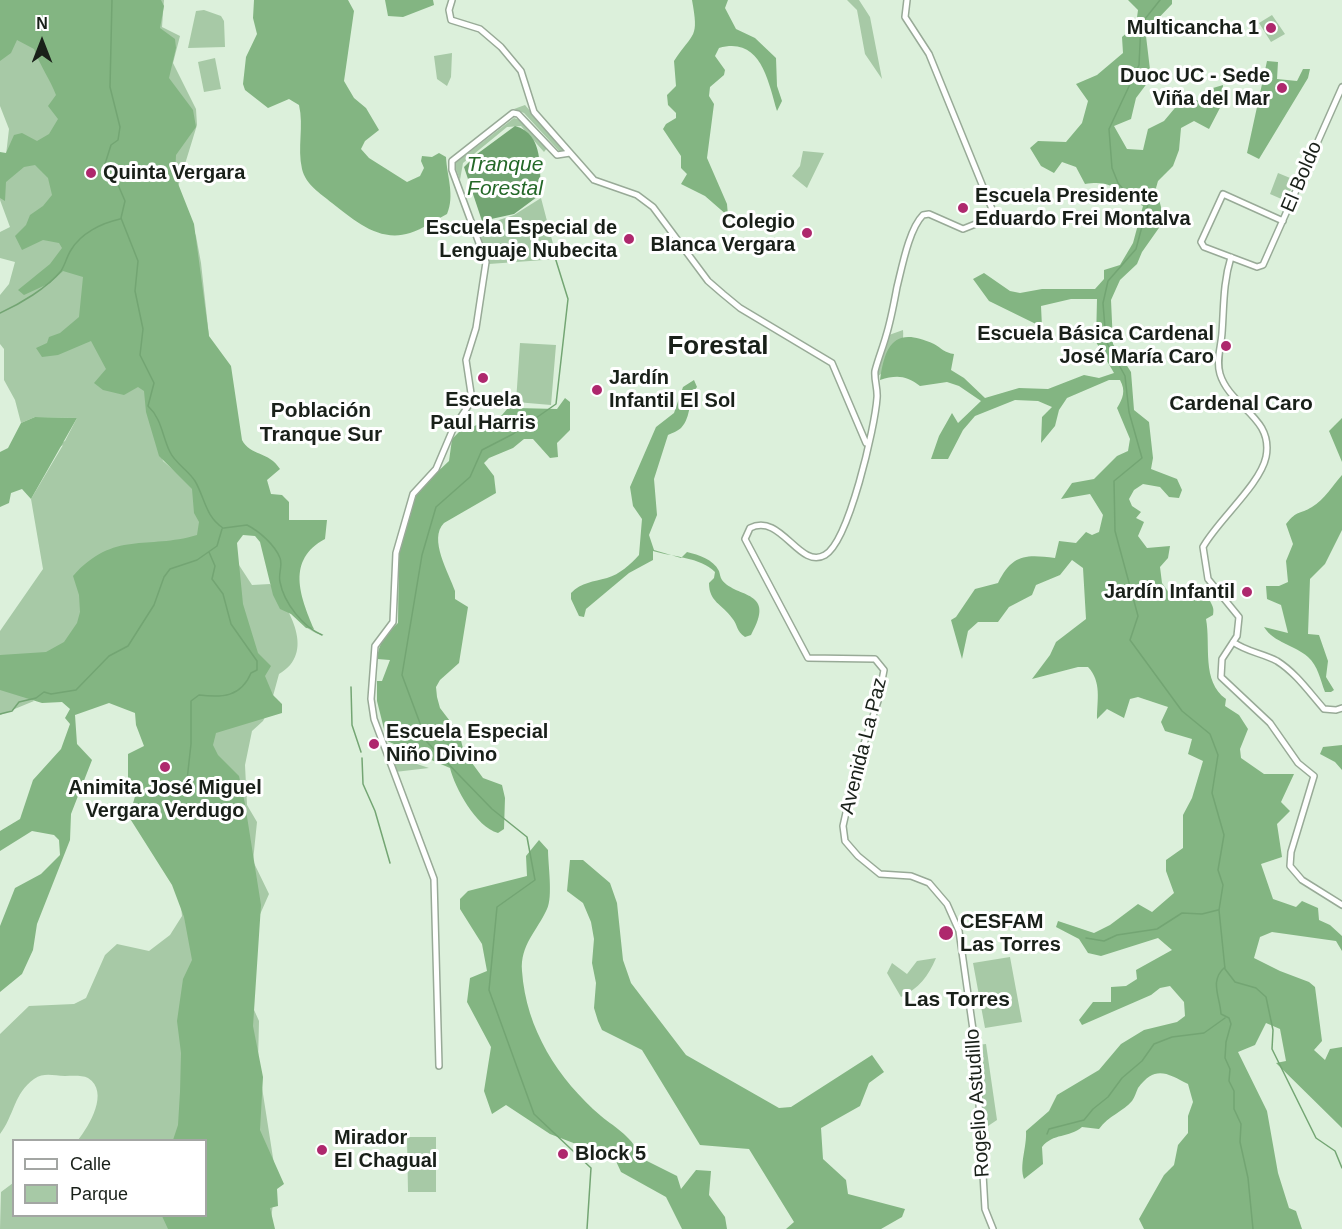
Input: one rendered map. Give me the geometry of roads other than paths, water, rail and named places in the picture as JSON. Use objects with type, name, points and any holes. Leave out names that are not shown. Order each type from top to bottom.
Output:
[{"type":"street","points":[[452,0],[450,10],[452,20],[480,29],[501,47],[520,71],[534,112],[594,180],[637,195],[653,207],[708,281],[740,308],[828,359],[836,368],[867,444]]},
{"type":"street","points":[[867,444],[878,395],[875,370],[887,334],[903,263],[918,220],[923,214],[929,214],[963,229],[993,217],[994,214],[929,54],[905,17],[907,0]]},
{"type":"street","name":"El Boldo","points":[[1231,257],[1262,266],[1342,87]]},
{"type":"street","points":[[439,1066],[434,879],[374,719],[371,699],[375,646],[393,622],[396,553],[413,494],[436,469],[453,429],[472,400],[466,360],[476,328],[486,262],[452,171],[452,161],[513,113],[518,114],[557,155],[570,153]]},
{"type":"street","points":[[1283,221],[1223,194],[1201,242],[1204,247],[1231,257],[1224,280],[1219,372],[1236,400],[1260,423],[1266,448],[1260,471],[1203,547],[1208,579],[1239,617],[1239,630],[1222,659],[1221,677],[1270,723],[1298,763],[1314,777],[1291,852],[1290,866],[1302,880],[1342,905]]},
{"type":"street","name":"Avenida La Paz","points":[[867,444],[854,502],[844,528],[829,552],[818,558],[810,557],[773,528],[763,524],[750,528],[745,539],[808,658],[864,657],[882,663],[884,679],[856,768],[843,834],[848,848],[880,874],[890,876]]},
{"type":"street","points":[[1233,642],[1248,651],[1269,657],[1289,670],[1324,709],[1336,711],[1342,708]]},
{"type":"street","name":"Rogelio Astudillo","points":[[890,876],[911,876],[929,883],[947,904],[959,931],[976,1052],[986,1209],[993,1229]]},
{"type":"water","name":"Tranque Forestal","points":[[515,126],[525,130],[536,145],[540,164],[541,194],[514,214],[482,221],[464,167],[477,154]]},
{"type":"waterway","points":[[112,0],[110,87],[120,127],[118,140],[111,145],[105,164],[113,173],[125,201],[121,218],[138,261],[135,291],[143,329],[140,355],[154,383],[148,406],[159,422],[172,456],[195,481],[212,518],[223,528]]},
{"type":"waterway","points":[[1160,0],[1141,24],[1139,65],[1109,129],[1112,168],[1118,183],[1124,190],[1148,204],[1136,249],[1108,281],[1103,303],[1106,341],[1125,376],[1129,412],[1142,458],[1114,481],[1115,531],[1138,616],[1130,640],[1182,711],[1210,734],[1218,755],[1212,793],[1224,835],[1218,870],[1223,885],[1219,910],[1225,969],[1235,982],[1256,988],[1266,997],[1273,1030],[1272,1049],[1316,1138],[1335,1151],[1342,1168]]},
{"type":"waterway","points":[[0,313],[33,295],[55,277],[61,271],[75,244],[86,234],[99,226],[120,219]]},
{"type":"waterway","points":[[554,254],[568,299],[556,404],[513,434],[482,450],[470,477],[436,507],[422,555],[402,675],[427,742],[492,809],[527,837],[535,880],[497,907],[489,990],[534,1114],[591,1168],[587,1229]]},
{"type":"waterway","points":[[224,528],[247,525],[271,543],[281,561],[282,590],[290,606],[301,620],[322,635]]},
{"type":"waterway","points":[[0,714],[12,711],[19,702],[36,698],[44,692],[51,694],[76,690],[109,656],[128,646],[154,605],[164,577],[170,569],[197,560],[217,546],[222,529]]},
{"type":"waterway","points":[[186,789],[191,744],[191,701],[199,695],[230,694],[242,687],[251,673],[257,670],[257,661],[231,624],[223,594],[212,579],[215,566],[209,552]]},
{"type":"waterway","points":[[351,687],[352,725],[361,752]]},
{"type":"waterway","points":[[362,758],[363,784],[375,811],[390,863]]},
{"type":"waterway","points":[[1086,938],[1104,941],[1117,935],[1157,929],[1182,913],[1202,914],[1218,910]]},
{"type":"waterway","points":[[1225,967],[1220,972],[1216,983],[1221,1014],[1229,1018],[1231,1024],[1225,1058],[1230,1069],[1229,1081],[1234,1091],[1234,1109],[1241,1124],[1240,1142],[1248,1178],[1253,1229]]},
{"type":"waterway","points":[[1047,1134],[1049,1129],[1084,1120],[1108,1097],[1122,1078],[1142,1061],[1154,1044],[1172,1037],[1204,1033],[1225,1018]]},
{"type":"place","name":"Multicancha 1","points":[[1271,28]]},
{"type":"place","name":"Duoc UC - Sede Viña del Mar","points":[[1282,88]]},
{"type":"place","name":"Quinta Vergara","points":[[91,173]]},
{"type":"place","name":"Escuela Presidente Eduardo Frei Montalva","points":[[963,208]]},
{"type":"place","name":"Colegio Blanca Vergara","points":[[807,233]]},
{"type":"place","name":"Escuela Especial de Lenguaje Nubecita","points":[[629,239]]},
{"type":"place","name":"Escuela Básica Cardenal José María Caro","points":[[1226,346]]},
{"type":"place","name":"Escuela Paul Harris","points":[[483,378]]},
{"type":"place","name":"Jardín Infantil El Sol","points":[[597,390]]},
{"type":"place","name":"Jardín Infantil","points":[[1247,592]]},
{"type":"place","name":"Escuela Especial Niño Divino","points":[[374,744]]},
{"type":"place","name":"Animita José Miguel Vergara Verdugo","points":[[165,767]]},
{"type":"place","name":"CESFAM Las Torres","points":[[946,933]]},
{"type":"place","name":"Mirador El Chagual","points":[[322,1150]]},
{"type":"place","name":"Block 5","points":[[563,1154]]},
{"type":"district","name":"Forestal","points":[[718,347]]},
{"type":"district","name":"Cardenal Caro","points":[[1241,404]]},
{"type":"district","name":"Población Tranque Sur","points":[[321,423]]},
{"type":"district","name":"Las Torres","points":[[957,1000]]}]
